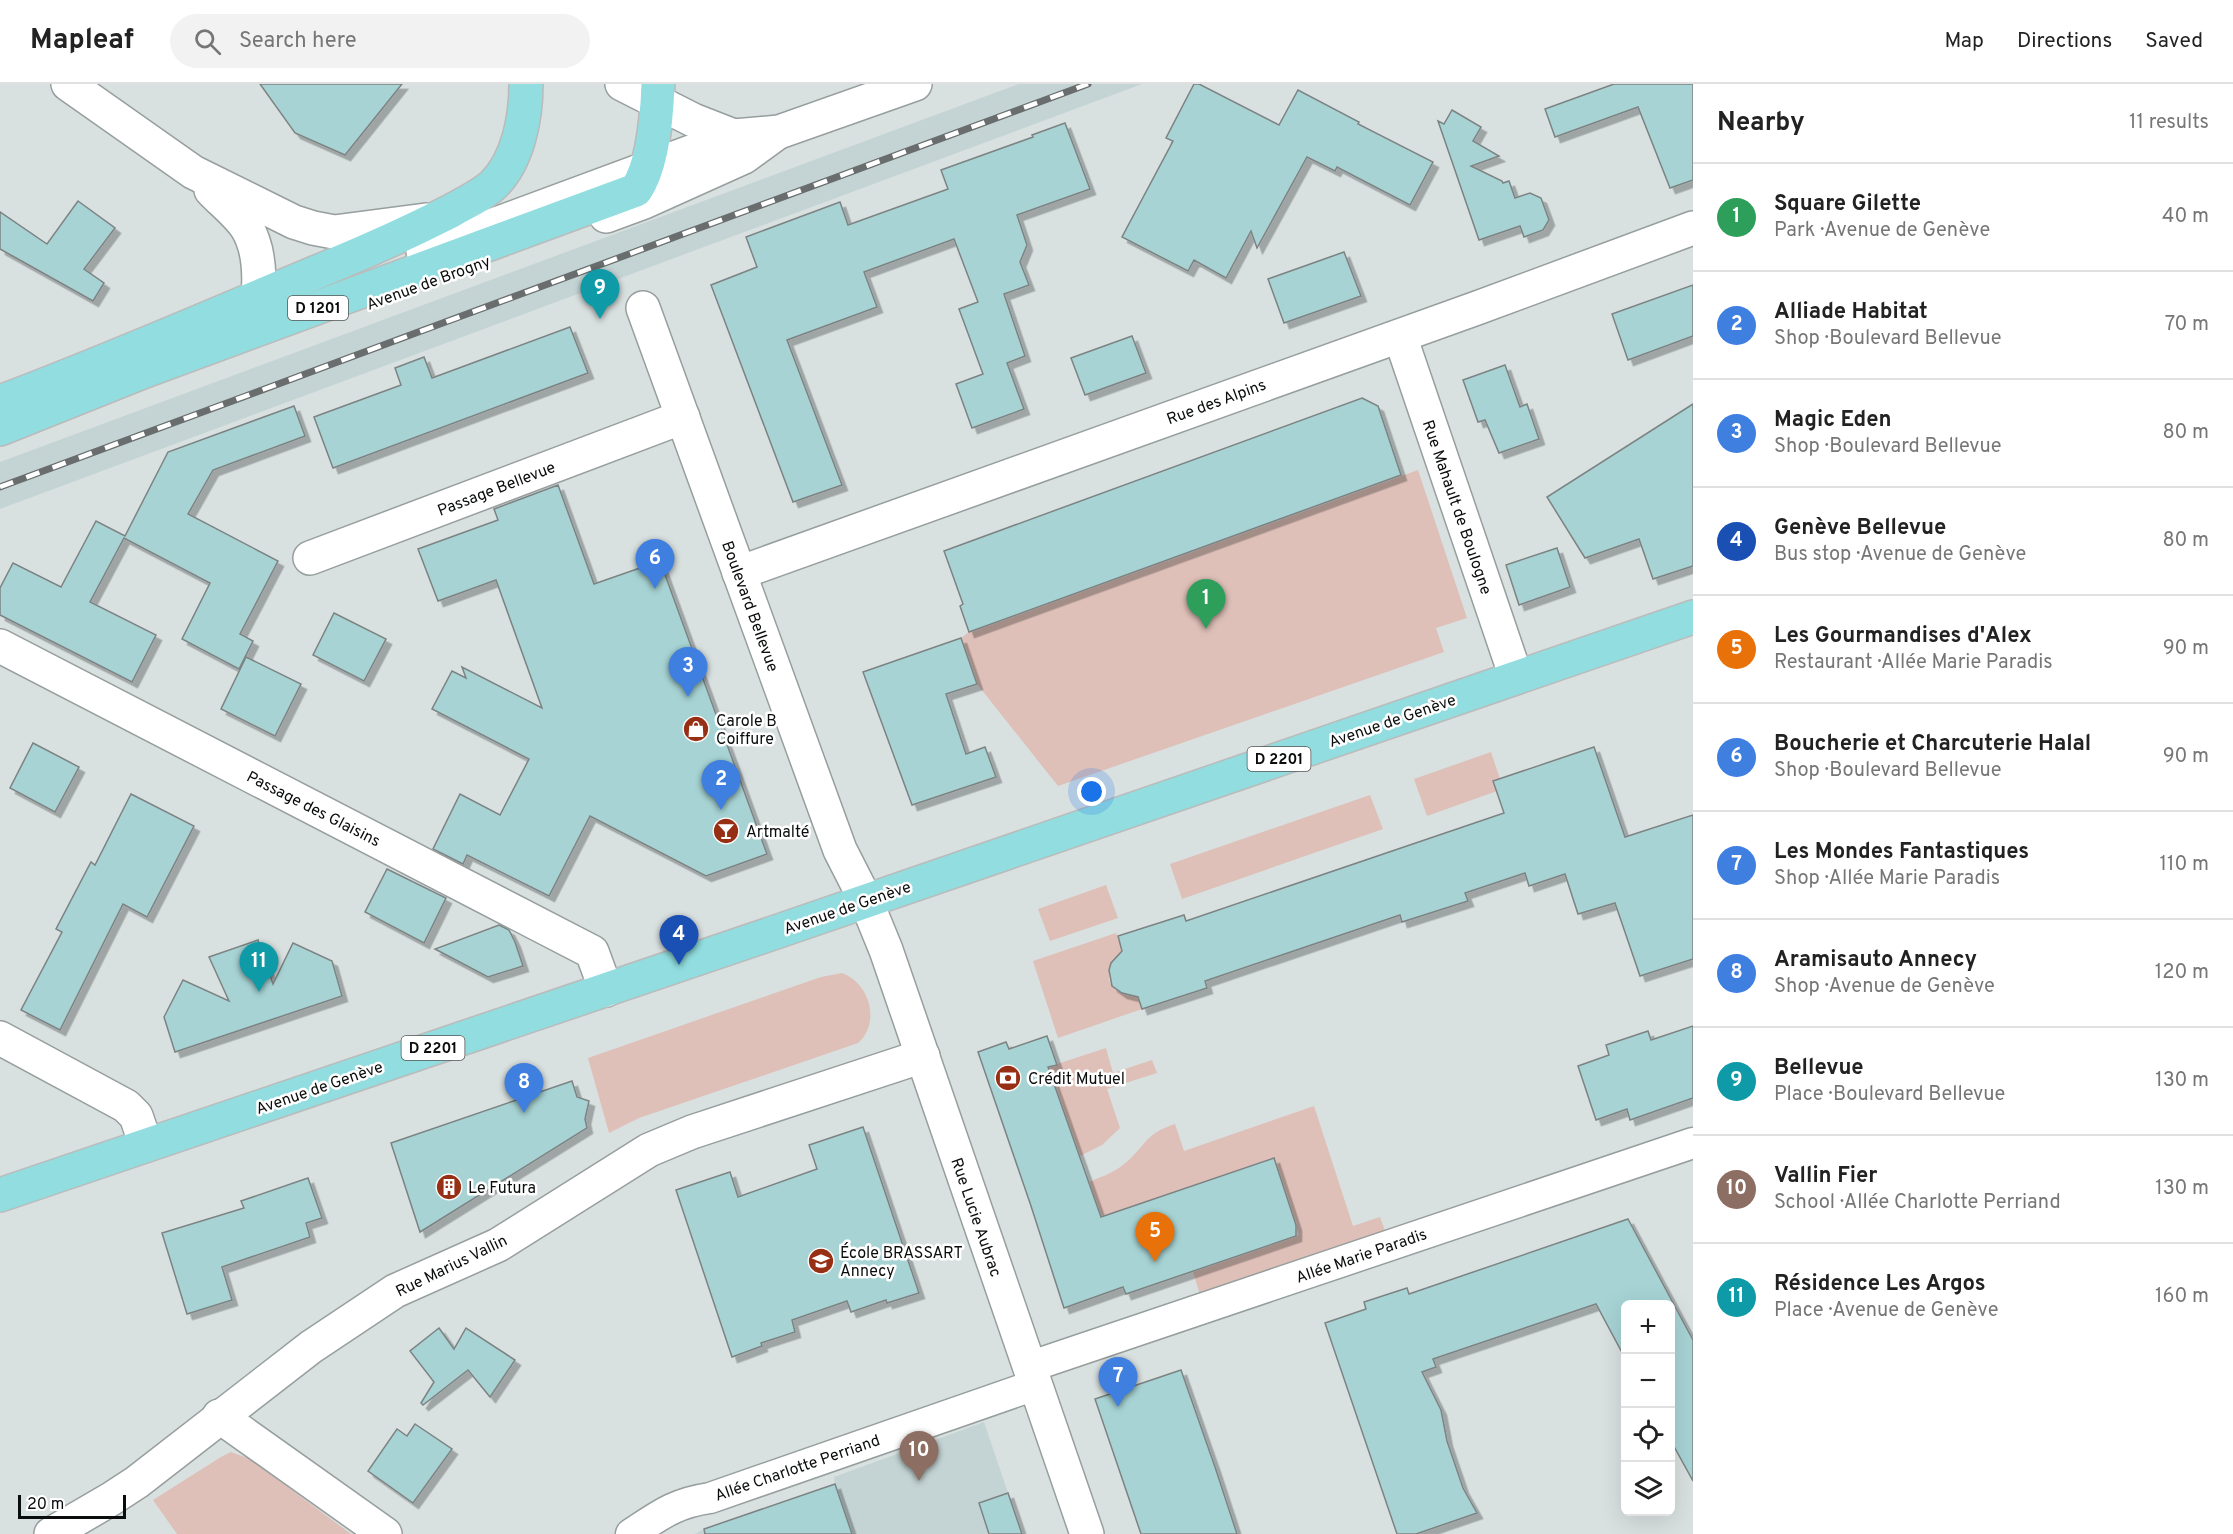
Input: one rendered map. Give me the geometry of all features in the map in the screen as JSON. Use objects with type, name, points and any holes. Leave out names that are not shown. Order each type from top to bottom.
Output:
[{"type":"main road","name":"D 1201","points":[[435,219],[478,196],[506,170],[514,153],[531,87]]},
{"type":"main road","points":[[642,178],[658,93]]},
{"type":"main road","name":"Avenue de Brogny","points":[[0,429],[642,178]]},
{"type":"main road","name":"Avenue de Brogny","points":[[0,402],[110,360],[393,240],[435,219]]},
{"type":"main road","name":"Avenue de Genève","points":[[0,1195],[1693,617]]},
{"type":"street","points":[[68,84],[193,172],[246,227],[254,243],[257,259],[258,297]]},
{"type":"street","points":[[622,84],[658,93],[693,120],[734,136]]},
{"type":"street","name":"Avenue de Brogny","points":[[110,360],[261,312],[642,178],[734,136],[778,132],[915,84]]},
{"type":"street","name":"Avenue de Brogny","points":[[0,436],[151,385],[644,202],[744,157],[778,132]]},
{"type":"street","name":"D 1201","points":[[193,172],[294,222],[313,228],[334,232],[435,219]]},
{"type":"street","name":"Rue des Alpins","points":[[740,573],[1400,336],[1693,228]]},
{"type":"street","name":"Boulevard Bellevue","points":[[643,308],[840,850],[866,901]]},
{"type":"street","name":"Rue Mahault de Boulogne","points":[[1400,336],[1516,678]]},
{"type":"street","name":"Passage Bellevue","points":[[310,558],[683,417]]},
{"type":"street","name":"Passage des Glaisins","points":[[0,646],[592,951],[606,990]]},
{"type":"street","name":"Rue Lucie Aubrac","points":[[866,901],[886,950],[1087,1534]]},
{"type":"street","points":[[0,1038],[126,1106],[136,1116],[146,1145]]},
{"type":"street","name":"Rue Marius Vallin","points":[[51,1534],[111,1500],[137,1482],[219,1416],[311,1347],[395,1291],[498,1245],[649,1150],[692,1132],[923,1056]]},
{"type":"street","name":"Allée Marie Paradis","points":[[1032,1376],[1693,1143]]},
{"type":"street","name":"Allée Charlotte Perriand","points":[[631,1534],[671,1508],[685,1502],[710,1498],[1032,1376]]},
{"type":"street","points":[[219,1416],[385,1534]]},
{"type":"shaded area","points":[[1019,84],[1142,84],[0,509],[0,462]]},
{"type":"shaded area","points":[[1418,470],[1467,618],[1436,628],[1444,652],[1058,786],[977,684],[961,638],[969,632]]},
{"type":"shaded area","points":[[1491,752],[1500,779],[1497,791],[1427,816],[1414,779]]},
{"type":"shaded area","points":[[1370,795],[1383,829],[1182,899],[1170,864]]},
{"type":"shaded area","points":[[1106,885],[1118,918],[1050,941],[1038,909]]},
{"type":"shaded area","points":[[1116,933],[1123,953],[1113,962],[1109,980],[1116,990],[1122,993],[1137,994],[1142,1009],[1058,1038],[1033,961]]},
{"type":"shaded area","points":[[842,973],[860,985],[869,1004],[869,1025],[865,1035],[858,1043],[639,1118],[609,1133],[588,1058],[821,977]]},
{"type":"shaded area","points":[[1106,1048],[1113,1073],[1152,1060],[1157,1073],[1107,1089],[1120,1128],[1102,1145],[1080,1156],[1048,1067]]},
{"type":"shaded area","points":[[1314,1106],[1353,1226],[1380,1217],[1388,1239],[1201,1298],[1193,1272],[1299,1235],[1274,1158],[1101,1217],[1089,1182],[1119,1168],[1156,1132],[1175,1124],[1184,1151]]},
{"type":"shaded area","points":[[984,1422],[1022,1534],[695,1534],[835,1484],[834,1477]]},
{"type":"shaded area","points":[[231,1452],[250,1459],[351,1534],[177,1534],[153,1500]]},
{"type":"building","points":[[260,84],[402,84],[345,155],[295,133]]},
{"type":"building","points":[[1194,84],[1199,84],[1279,125],[1298,90],[1433,162],[1410,205],[1337,167],[1335,171],[1307,157],[1257,248],[1251,231],[1226,278],[1194,260],[1188,271],[1122,237],[1173,141],[1166,138]]},
{"type":"building","points":[[1614,84],[1693,84],[1693,180],[1670,188],[1638,107],[1555,137],[1545,109]]},
{"type":"building","points":[[1452,110],[1481,127],[1473,141],[1499,156],[1471,166],[1503,183],[1509,181],[1515,198],[1530,193],[1541,198],[1549,220],[1543,230],[1524,237],[1520,226],[1479,240],[1438,121],[1444,124]]},
{"type":"building","points":[[1065,123],[1090,189],[1017,215],[1027,245],[1020,262],[1029,285],[1004,294],[1025,356],[1007,363],[1024,409],[972,428],[956,384],[983,374],[959,309],[978,302],[954,239],[864,272],[877,307],[787,340],[842,485],[793,502],[711,285],[757,267],[746,237],[840,202],[848,225],[948,189],[941,170]]},
{"type":"building","points":[[78,201],[115,228],[84,269],[104,283],[93,301],[0,249],[0,212],[47,244]]},
{"type":"building","points":[[1344,252],[1361,296],[1284,323],[1268,279]]},
{"type":"building","points":[[1693,285],[1693,336],[1628,360],[1612,314]]},
{"type":"building","points":[[570,327],[588,373],[333,468],[314,417],[401,385],[395,368],[424,357],[432,378]]},
{"type":"building","points":[[1132,336],[1146,373],[1085,395],[1071,358]]},
{"type":"building","points":[[1505,365],[1520,407],[1527,404],[1539,439],[1499,453],[1485,420],[1478,422],[1463,380]]},
{"type":"building","points":[[1362,398],[1378,406],[1401,475],[969,632],[960,606],[963,604],[944,551]]},
{"type":"building","points":[[1693,404],[1693,566],[1653,579],[1639,539],[1585,558],[1547,497]]},
{"type":"building","points":[[294,406],[305,436],[213,470],[188,514],[278,561],[240,634],[253,641],[239,669],[182,639],[210,583],[124,538],[90,602],[156,635],[132,682],[0,615],[0,588],[13,563],[61,587],[96,521],[125,536],[168,452]]},
{"type":"building","points":[[558,485],[594,584],[660,561],[767,854],[706,876],[590,816],[549,896],[467,855],[463,864],[433,849],[460,794],[500,815],[529,759],[432,709],[452,671],[466,678],[462,667],[542,708],[496,580],[438,601],[418,549],[498,520],[494,509]]},
{"type":"building","points":[[1557,548],[1570,587],[1519,605],[1506,565]]},
{"type":"building","points":[[334,613],[386,639],[364,681],[313,655]]},
{"type":"building","points":[[961,638],[977,684],[946,694],[966,754],[985,747],[996,777],[912,805],[863,672]]},
{"type":"building","points":[[246,657],[301,684],[275,736],[221,709]]},
{"type":"building","points":[[33,743],[79,767],[55,812],[10,788]]},
{"type":"building","points":[[1594,747],[1625,837],[1693,815],[1693,959],[1640,976],[1615,903],[1578,914],[1565,874],[1529,886],[1525,873],[1465,893],[1468,901],[1402,922],[1400,915],[1205,981],[1207,988],[1142,1009],[1138,997],[1122,993],[1112,986],[1109,970],[1111,963],[1122,951],[1118,936],[1184,915],[1186,921],[1504,813],[1493,781]]},
{"type":"building","points":[[131,794],[194,826],[147,917],[123,904],[60,1030],[21,1010],[62,932],[56,929],[91,862],[95,865]]},
{"type":"building","points":[[387,869],[446,898],[424,943],[365,912]]},
{"type":"building","points":[[499,925],[509,930],[523,966],[488,977],[435,949]]},
{"type":"building","points":[[258,940],[273,984],[293,943],[332,961],[342,996],[175,1052],[164,1017],[183,980],[229,1001],[209,957]]},
{"type":"building","points":[[1693,1026],[1693,1098],[1630,1120],[1627,1109],[1596,1120],[1578,1066],[1609,1055],[1606,1045],[1648,1031],[1651,1040]]},
{"type":"building","points":[[1047,1036],[1057,1065],[1048,1067],[1101,1217],[1274,1158],[1296,1225],[1296,1236],[1126,1294],[1123,1287],[1064,1308],[978,1052],[1006,1042],[1009,1049]]},
{"type":"building","name":"Le Futura","points":[[572,1081],[577,1097],[589,1101],[585,1119],[587,1128],[420,1232],[391,1143]]},
{"type":"building","points":[[863,1127],[919,1293],[887,1303],[886,1300],[851,1312],[847,1301],[792,1320],[795,1332],[761,1343],[762,1346],[732,1357],[676,1190],[730,1172],[738,1197],[817,1169],[809,1145]]},
{"type":"building","points":[[308,1178],[322,1218],[306,1223],[310,1237],[222,1267],[232,1300],[187,1314],[162,1233],[244,1208],[241,1201]]},
{"type":"building","points":[[1628,1219],[1672,1300],[1621,1300],[1621,1351],[1596,1304],[1433,1359],[1436,1367],[1422,1372],[1441,1410],[1447,1441],[1463,1488],[1477,1513],[1416,1534],[1397,1534],[1325,1323],[1366,1309],[1364,1302],[1407,1288],[1409,1294]]},
{"type":"building","points":[[1675,1306],[1693,1340],[1693,1481],[1675,1448]]},
{"type":"building","points":[[439,1328],[454,1349],[466,1328],[515,1360],[490,1397],[468,1370],[423,1405],[421,1403],[434,1382],[410,1351]]},
{"type":"building","points":[[1181,1370],[1237,1534],[1141,1534],[1095,1399]]},
{"type":"building","points":[[415,1424],[452,1449],[413,1503],[368,1471],[397,1429],[407,1436]]},
{"type":"building","points":[[835,1484],[852,1534],[705,1534],[704,1529]]},
{"type":"building","points":[[1008,1493],[1022,1534],[989,1534],[979,1503]]},
{"type":"railway","points":[[0,487],[1088,84]]},
{"type":"place","name":"Bellevue","points":[[600,319]]},
{"type":"place","name":"Boucherie et Charcuterie Halal","points":[[655,589]]},
{"type":"place","name":"Square Gilette","points":[[1206,629]]},
{"type":"place","name":"Magic Eden","points":[[688,697]]},
{"type":"place","name":"Carole B Coiffure","points":[[696,729]]},
{"type":"place","name":"Alliade Habitat","points":[[721,810]]},
{"type":"place","name":"Artmalté","points":[[726,831]]},
{"type":"place","name":"Genève Bellevue","points":[[679,965]]},
{"type":"place","name":"Résidence Les Argos","points":[[259,992]]},
{"type":"place","name":"Crédit Mutuel","points":[[1008,1078]]},
{"type":"place","name":"Aramisauto Annecy","points":[[524,1113]]},
{"type":"place","name":"Le Futura","points":[[449,1187]]},
{"type":"place","name":"École BRASSART Annecy","points":[[821,1261]]},
{"type":"place","name":"Les Gourmandises d'Alex","points":[[1155,1262]]},
{"type":"place","name":"Les Mondes Fantastiques","points":[[1118,1407]]},
{"type":"place","name":"Vallin Fier","points":[[919,1481]]}]
